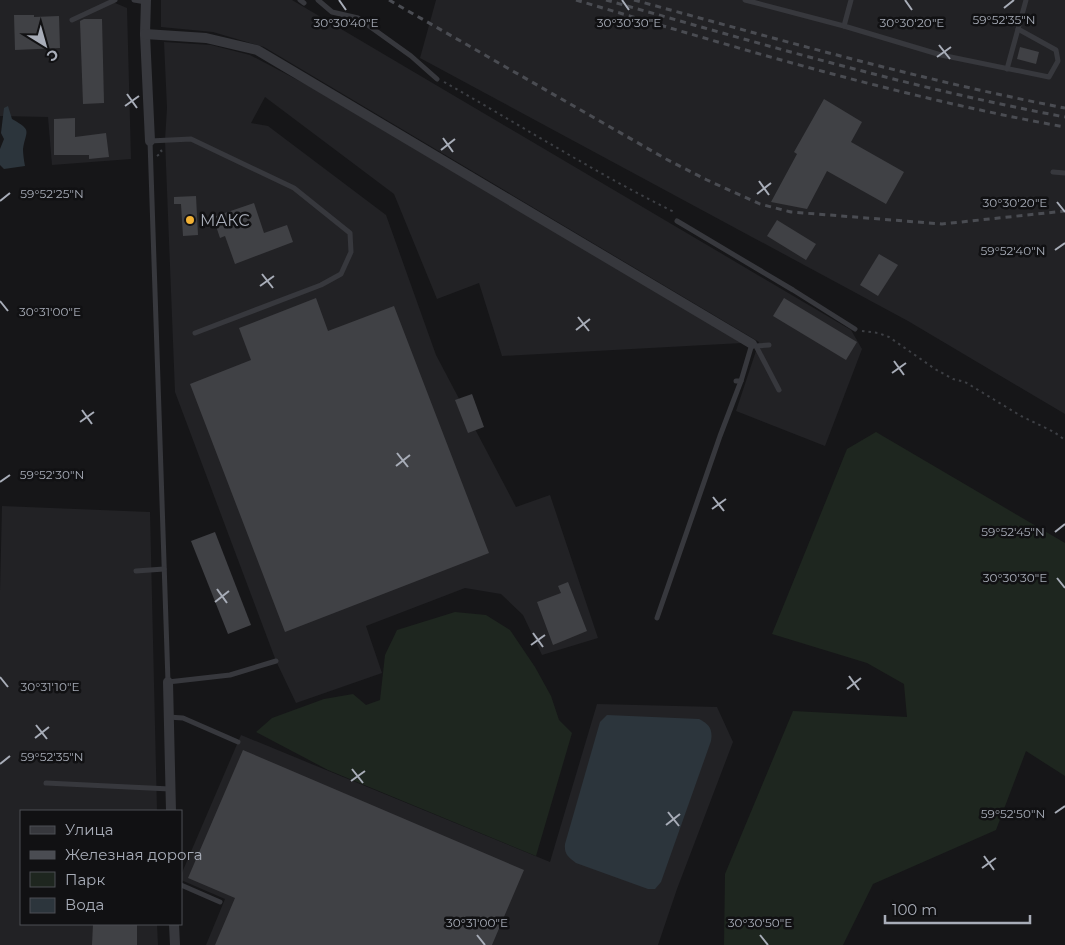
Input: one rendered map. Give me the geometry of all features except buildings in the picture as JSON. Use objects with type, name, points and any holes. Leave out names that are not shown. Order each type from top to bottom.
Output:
[{"type":"street","points":[[146,1],[145,34],[150,141]]},
{"type":"street","points":[[145,34],[206,38],[257,50],[754,345]]},
{"type":"street","points":[[168,682],[171,810]]},
{"type":"street","points":[[174,925],[175,945]]},
{"type":"lane","points":[[72,20],[115,0]]},
{"type":"lane","points":[[134,0],[146,1]]},
{"type":"lane","points":[[318,0],[332,12],[358,18],[411,56],[437,78]]},
{"type":"lane","points":[[745,0],[844,26],[941,55],[1049,77],[1058,61],[1056,50],[1018,30]]},
{"type":"lane","points":[[844,26],[851,0]]},
{"type":"lane","points":[[1008,68],[1026,0]]},
{"type":"lane","points":[[195,333],[321,285],[341,274],[351,252],[350,233],[294,188],[191,139],[150,141],[168,682],[230,675],[276,661]]},
{"type":"lane","points":[[1053,172],[1065,173]]},
{"type":"lane","points":[[677,221],[785,285],[854,329]]},
{"type":"lane","points":[[754,345],[769,345]]},
{"type":"lane","points":[[657,618],[738,381],[754,345]]},
{"type":"lane","points":[[754,345],[779,390]]},
{"type":"lane","points":[[136,571],[164,569]]},
{"type":"lane","points":[[168,716],[183,718],[238,742]]},
{"type":"lane","points":[[46,783],[170,789]]},
{"type":"lane","points":[[182,885],[220,902]]},
{"type":"path","points":[[437,78],[622,186],[672,212],[677,221]]},
{"type":"path","points":[[854,329],[889,337],[935,370],[953,379],[965,382],[1065,440]]},
{"type":"shaded area","points":[[0,0],[108,0],[127,8],[131,159],[52,165],[48,117],[0,116]]},
{"type":"shaded area","points":[[161,0],[292,0],[851,330],[862,349],[825,446],[736,411],[759,342],[264,47],[213,32],[161,27]]},
{"type":"shaded area","points":[[436,0],[1065,0],[1065,414],[908,321],[420,58]]},
{"type":"shaded area","points":[[164,42],[211,45],[250,55],[309,86],[742,343],[502,356],[479,283],[437,299],[394,194],[265,97],[251,123],[268,126],[386,215],[436,355],[516,507],[550,495],[598,638],[542,655],[523,615],[501,594],[465,588],[366,626],[382,673],[296,703],[276,661],[175,392],[165,140],[167,108]]},
{"type":"shaded area","points":[[2,506],[150,512],[157,810],[20,810],[20,925],[157,925],[158,945],[0,945],[0,591]]},
{"type":"shaded area","points":[[597,704],[717,707],[733,742],[677,889],[658,945],[206,945],[225,899],[182,880],[182,873],[241,735],[550,862]]},
{"type":"green space","points":[[876,432],[1065,543],[1065,776],[1026,751],[996,830],[873,884],[843,945],[724,945],[725,874],[793,711],[907,717],[904,684],[867,663],[772,634],[847,449]]},
{"type":"green space","points":[[455,612],[486,615],[510,630],[535,667],[551,696],[559,720],[572,733],[536,856],[328,770],[256,732],[272,718],[324,699],[353,694],[366,705],[380,700],[385,655],[397,630]]},
{"type":"water","points":[[8,106],[12,119],[26,129],[23,149],[25,166],[4,169],[0,165],[0,149],[4,139],[1,133],[4,108]]},
{"type":"water","points":[[607,715],[699,719],[708,725],[711,730],[711,741],[661,882],[655,889],[648,889],[576,863],[565,850],[565,844],[600,722]]},
{"type":"railway","points":[[389,0],[666,159],[760,204],[791,212],[942,224],[1065,211]]},
{"type":"railway","points":[[576,0],[880,86],[1003,115],[1065,127]]},
{"type":"railway","points":[[606,0],[892,79],[1065,117]]},
{"type":"railway","points":[[634,0],[903,72],[1065,108]]},
{"type":"place","name":"МАКС","points":[[190,220]]}]
